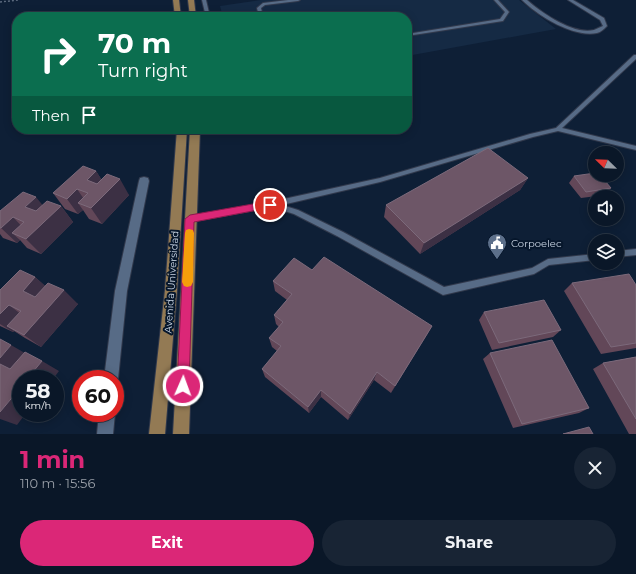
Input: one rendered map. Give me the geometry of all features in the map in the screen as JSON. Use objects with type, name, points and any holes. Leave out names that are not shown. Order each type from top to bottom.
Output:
[{"type":"main road","points":[[176,0],[177,12]]},
{"type":"main road","points":[[191,0],[192,12]]},
{"type":"main road","name":"Avenida Universidad","points":[[157,434],[171,290],[182,134]]},
{"type":"main road","name":"Avenida Universidad","points":[[181,434],[195,134]]},
{"type":"street","points":[[112,370],[121,291],[144,181]]},
{"type":"street","points":[[105,434],[106,422]]},
{"type":"lane","points":[[204,0],[207,12]]},
{"type":"lane","points":[[260,12],[259,8],[264,4],[298,0]]},
{"type":"lane","points":[[412,34],[501,20],[507,12],[496,0]]},
{"type":"lane","points":[[524,0],[568,28],[592,33],[601,31],[605,26],[602,19],[570,0]]},
{"type":"lane","points":[[558,129],[636,56]]},
{"type":"lane","points":[[190,219],[270,205],[380,180],[532,135],[558,129],[636,148]]},
{"type":"lane","points":[[270,205],[296,212],[443,291],[534,271],[548,262],[588,258]]},
{"type":"lane","points":[[624,253],[636,252]]},
{"type":"path","points":[[0,2],[19,0]]},
{"type":"shaded area","points":[[261,0],[519,0],[556,29],[412,55],[412,12],[222,12],[220,6]]},
{"type":"building","points":[[488,148],[528,178],[424,243],[386,205]]},
{"type":"building","points":[[83,166],[96,171],[87,180],[97,184],[107,174],[120,179],[91,208],[78,203],[88,193],[77,189],[67,199],[53,193]]},
{"type":"building","points":[[588,174],[588,182],[606,182],[611,188],[588,190],[586,192],[574,176]]},
{"type":"building","points":[[23,192],[36,197],[25,207],[36,211],[47,201],[61,206],[26,239],[12,233],[24,222],[13,217],[0,228],[0,211]]},
{"type":"building","points":[[324,257],[432,326],[395,386],[377,372],[350,414],[321,390],[308,407],[262,369],[281,346],[269,338],[283,322],[274,315],[292,294],[273,281],[294,258],[312,270]]},
{"type":"building","points":[[20,270],[35,277],[23,291],[35,297],[48,283],[64,290],[24,335],[7,326],[21,311],[9,305],[0,314],[0,290]]},
{"type":"building","points":[[629,274],[636,285],[636,343],[611,347],[572,283]]},
{"type":"building","points":[[544,300],[561,330],[499,343],[484,312]]},
{"type":"building","points":[[0,339],[11,345],[0,358]]},
{"type":"building","points":[[552,340],[589,408],[522,424],[490,353]]},
{"type":"building","points":[[25,352],[42,361],[34,370],[12,370],[12,398],[0,412],[0,364],[10,369]]},
{"type":"building","points":[[636,357],[636,419],[603,363]]},
{"type":"building","points":[[589,427],[593,434],[563,434]]},
{"type":"slow traffic","points":[[187,282],[189,233]]},
{"type":"place","name":"Corpoelec","points":[[497,260]]},
{"type":"route","points":[[183,386],[190,219],[270,205]]}]
